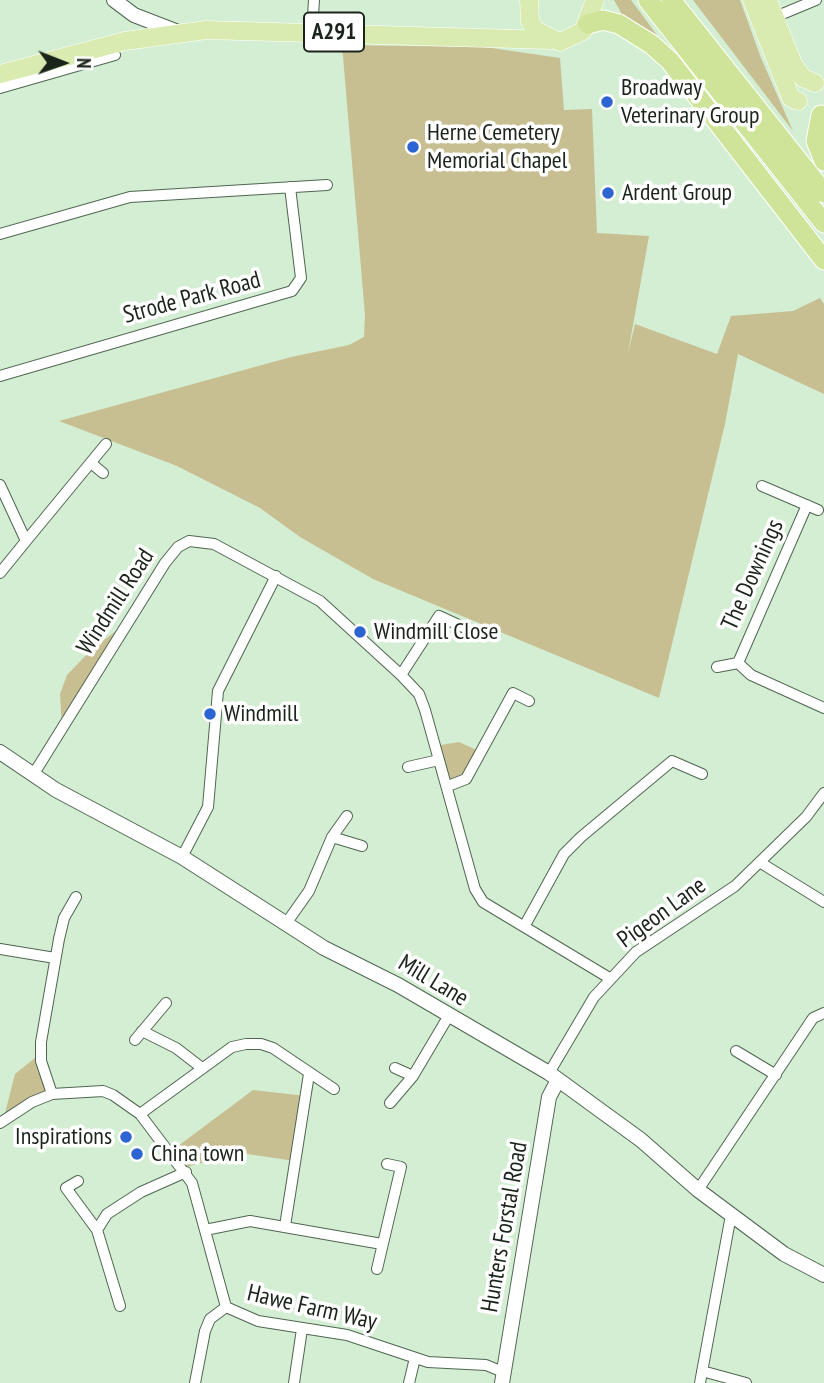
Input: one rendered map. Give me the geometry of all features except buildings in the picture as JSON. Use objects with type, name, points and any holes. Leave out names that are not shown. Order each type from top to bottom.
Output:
[{"type":"highway","points":[[648,0],[824,223]]},
{"type":"highway","points":[[671,0],[824,193]]},
{"type":"highway","points":[[592,10],[603,20],[619,24],[661,52],[690,85],[824,260]]},
{"type":"highway","points":[[823,114],[816,141],[824,161]]},
{"type":"highway","points":[[767,207],[779,213],[809,240]]},
{"type":"main road","points":[[752,0],[791,98],[798,101],[807,114],[823,114]]},
{"type":"main road","points":[[491,37],[520,21],[528,4]]},
{"type":"main road","points":[[528,4],[535,30],[551,40],[572,39],[592,10]]},
{"type":"main road","points":[[771,8],[793,64],[803,78],[819,84]]},
{"type":"main road","name":"A291","points":[[0,74],[51,59],[178,32],[312,31],[551,40]]},
{"type":"main road","points":[[798,101],[804,87],[819,84]]},
{"type":"street","points":[[114,0],[134,15],[178,32]]},
{"type":"street","points":[[312,31],[314,0]]},
{"type":"street","points":[[771,8],[816,0]]},
{"type":"street","points":[[0,88],[115,55]]},
{"type":"street","points":[[0,234],[130,197],[327,185]]},
{"type":"street","name":"Strode Park Road","points":[[0,376],[292,291],[301,278],[290,187]]},
{"type":"street","points":[[0,573],[106,444]]},
{"type":"street","points":[[91,463],[103,473]]},
{"type":"street","points":[[0,485],[26,541]]},
{"type":"street","name":"The Downings","points":[[762,486],[818,510]]},
{"type":"street","name":"The Downings","points":[[738,663],[807,505]]},
{"type":"street","name":"Windmill Road","points":[[33,775],[178,547],[189,541],[214,544],[320,601],[419,694],[448,786],[475,890],[483,902],[611,979]]},
{"type":"street","points":[[182,857],[208,807],[218,691],[276,576]]},
{"type":"street","points":[[401,675],[439,616],[463,627]]},
{"type":"street","name":"The Downings","points":[[717,667],[738,663]]},
{"type":"street","name":"The Downings","points":[[738,663],[751,674],[824,708]]},
{"type":"street","points":[[448,786],[467,779],[513,693],[529,701]]},
{"type":"street","name":"Mill Lane","points":[[0,752],[100,816],[182,857],[285,925],[398,985],[448,1017],[553,1076],[641,1140],[698,1190],[784,1254],[824,1275]]},
{"type":"street","points":[[408,767],[439,760]]},
{"type":"street","points":[[525,925],[565,854],[581,837],[672,761],[702,774]]},
{"type":"street","name":"Pigeon Lane","points":[[553,1076],[578,1021],[636,952],[735,886],[806,817],[824,793]]},
{"type":"street","points":[[285,925],[309,891],[332,837],[347,816]]},
{"type":"street","points":[[332,837],[362,846]]},
{"type":"street","points":[[761,863],[824,902]]},
{"type":"street","points":[[52,1094],[41,1061],[41,1042],[64,918],[76,897]]},
{"type":"street","points":[[0,949],[55,958]]},
{"type":"street","points":[[135,1040],[166,1003]]},
{"type":"street","points":[[698,1190],[814,1018],[824,1013]]},
{"type":"street","points":[[390,1103],[413,1076],[448,1017]]},
{"type":"street","points":[[142,1031],[176,1048],[202,1068]]},
{"type":"street","points":[[140,1114],[232,1047],[261,1044],[273,1048],[334,1089]]},
{"type":"street","points":[[736,1051],[776,1075]]},
{"type":"street","points":[[395,1068],[413,1076]]},
{"type":"street","points":[[285,1226],[309,1074]]},
{"type":"street","name":"Hunters Forstal Road","points":[[503,1377],[553,1076]]},
{"type":"street","name":"Hawe Farm Way","points":[[0,1123],[32,1101],[52,1094],[103,1091],[140,1114],[186,1172],[192,1183],[226,1307],[258,1321],[347,1335],[415,1358],[453,1365],[486,1365],[503,1377]]},
{"type":"street","points":[[377,1269],[401,1167],[387,1164]]},
{"type":"street","points":[[97,1230],[107,1214],[141,1192],[186,1172]]},
{"type":"street","points":[[78,1181],[66,1188],[97,1230],[120,1306]]},
{"type":"street","points":[[700,1383],[731,1215]]},
{"type":"street","points":[[205,1230],[250,1221],[382,1244]]},
{"type":"street","points":[[195,1383],[205,1331],[210,1319],[226,1307]]},
{"type":"street","points":[[294,1383],[302,1329]]},
{"type":"street","points":[[409,1383],[415,1358]]},
{"type":"street","points":[[702,1371],[746,1383]]},
{"type":"shaded area","points":[[614,0],[631,0],[657,35],[623,16]]},
{"type":"shaded area","points":[[693,0],[740,0],[761,58],[793,131]]},
{"type":"shaded area","points":[[342,45],[485,47],[560,58],[564,110],[592,109],[597,233],[649,236],[628,353],[635,324],[717,354],[731,316],[793,311],[820,298],[824,304],[824,394],[738,354],[725,424],[659,698],[373,579],[300,537],[260,508],[177,466],[59,421],[291,357],[349,345],[364,337],[365,315]]},
{"type":"shaded area","points":[[128,622],[62,727],[60,694],[67,675],[92,649]]},
{"type":"shaded area","points":[[459,742],[481,752],[466,779],[448,786],[435,746]]},
{"type":"shaded area","points":[[41,1053],[52,1094],[3,1121],[15,1074]]},
{"type":"shaded area","points":[[253,1090],[306,1096],[295,1161],[240,1153],[183,1168],[170,1152]]},
{"type":"place","name":"Broadway Veterinary Group","points":[[607,102]]},
{"type":"place","name":"Herne Cemetery Memorial Chapel","points":[[413,147]]},
{"type":"place","name":"Ardent Group","points":[[608,193]]},
{"type":"place","name":"Windmill Close","points":[[360,632]]},
{"type":"place","name":"Windmill","points":[[210,714]]},
{"type":"place","name":"Inspirations","points":[[126,1137]]},
{"type":"place","name":"China town","points":[[137,1154]]}]
